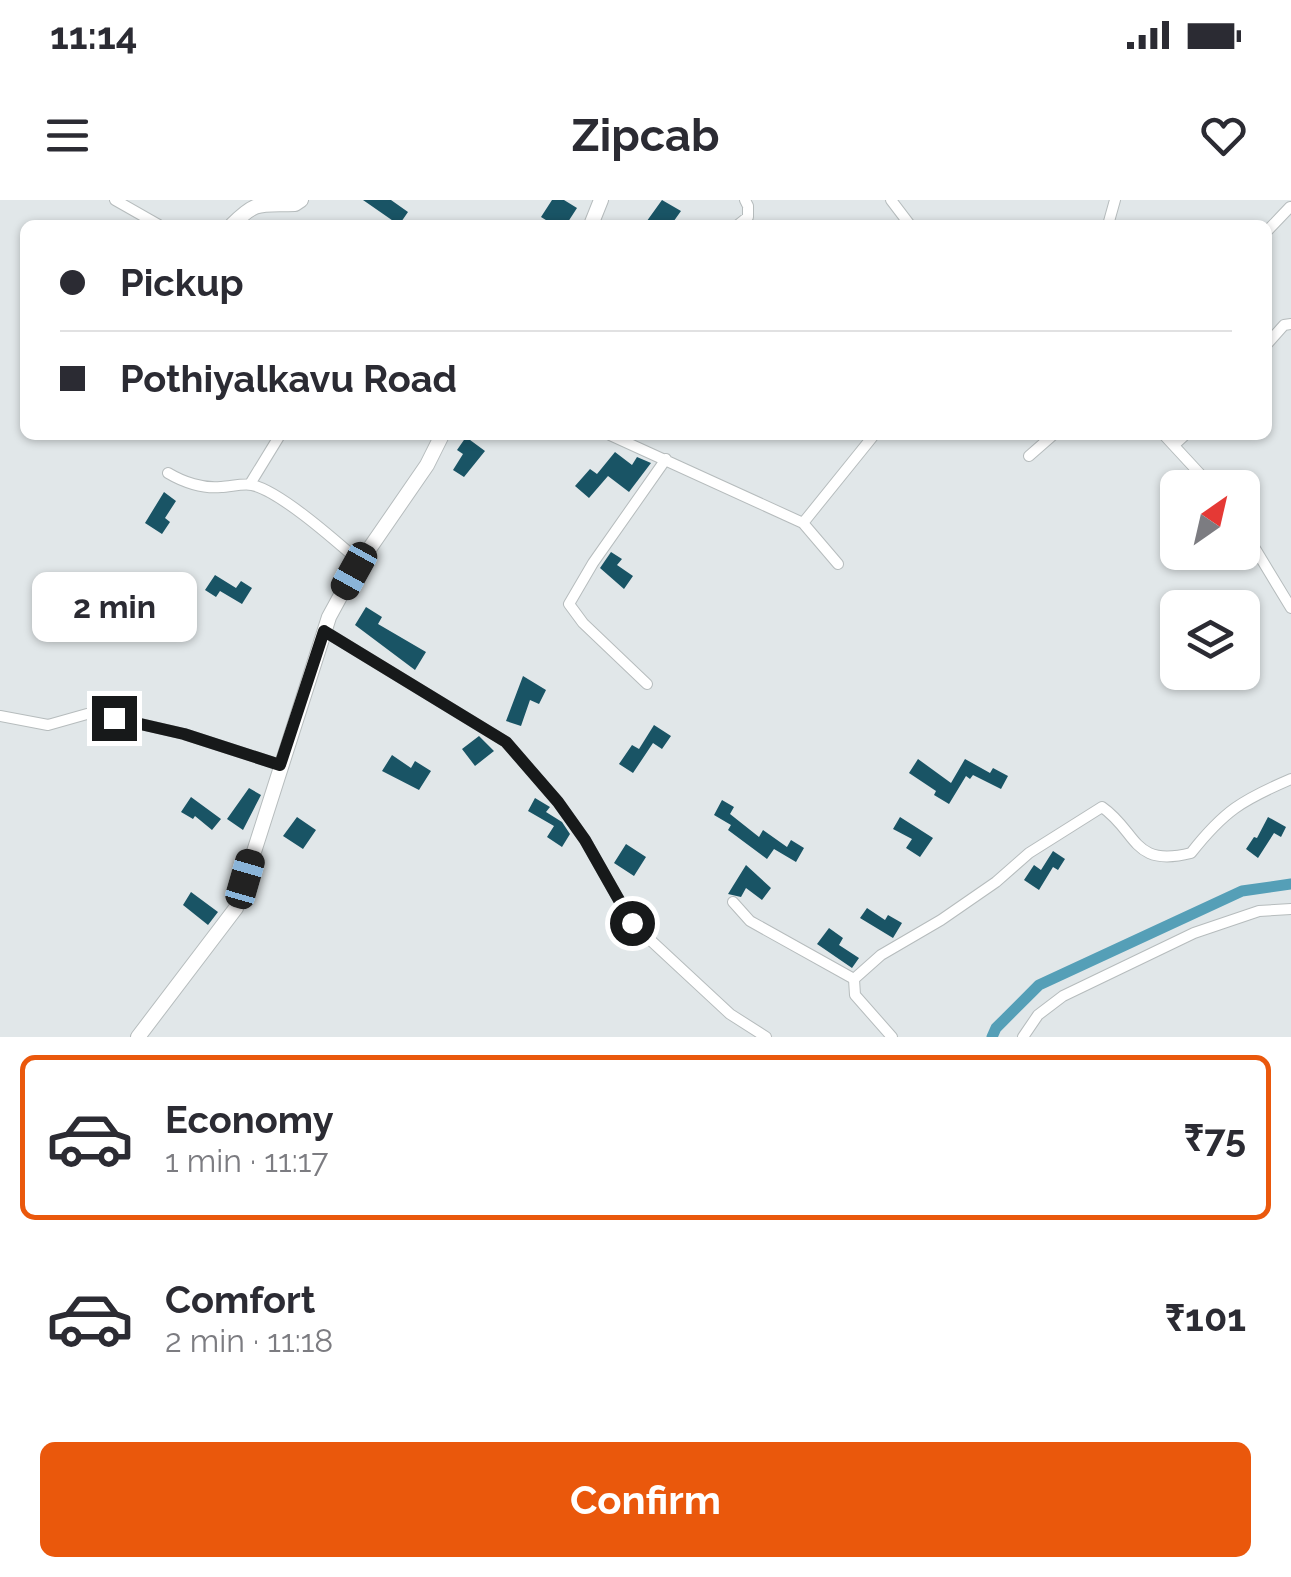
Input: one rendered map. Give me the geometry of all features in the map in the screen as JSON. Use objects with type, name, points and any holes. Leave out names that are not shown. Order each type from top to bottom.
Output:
[{"type":"main road","points":[[237,220],[252,203],[295,204],[300,200]]},
{"type":"main road","points":[[138,1037],[236,908],[324,631],[360,562],[427,465],[440,440]]},
{"type":"street","points":[[115,200],[149,220]]},
{"type":"street","points":[[891,200],[906,220]]},
{"type":"street","points":[[1272,226],[1290,207]]},
{"type":"street","points":[[1272,338],[1284,325],[1291,324]]},
{"type":"street","points":[[250,484],[277,440]]},
{"type":"street","points":[[618,440],[666,458],[803,523],[838,564]]},
{"type":"street","points":[[803,523],[870,440]]},
{"type":"street","points":[[1029,456],[1047,440]]},
{"type":"street","points":[[1169,440],[1197,470]]},
{"type":"street","points":[[1174,445],[1180,440]]},
{"type":"street","points":[[647,684],[583,623],[569,604],[666,458]]},
{"type":"street","points":[[168,473],[215,488],[250,484],[310,521],[360,562]]},
{"type":"street","points":[[1260,557],[1291,608]]},
{"type":"street","points":[[324,631],[506,742],[585,840],[632,923],[730,1014],[766,1037]]},
{"type":"street","points":[[0,716],[48,724],[98,714],[184,734],[280,765]]},
{"type":"street","points":[[854,979],[881,955],[941,920],[1030,853],[1102,807],[1135,846],[1163,858],[1180,856],[1191,853],[1217,820],[1244,800],[1291,779]]},
{"type":"street","points":[[732,902],[750,921],[854,979]]},
{"type":"street","points":[[1023,1037],[1038,1015],[1063,996],[1194,933],[1259,911],[1291,909]]},
{"type":"street","points":[[854,979],[855,994],[892,1037]]},
{"type":"building","points":[[363,200],[391,200],[408,212],[402,220],[392,220]]},
{"type":"building","points":[[552,200],[564,200],[577,208],[569,220],[541,217]]},
{"type":"building","points":[[662,200],[681,211],[675,220],[648,220]]},
{"type":"building","points":[[464,440],[470,440],[485,451],[464,477],[453,470],[463,454],[457,450]]},
{"type":"building","points":[[615,452],[632,465],[637,457],[651,463],[629,492],[608,476],[589,498],[575,486],[590,469],[597,474]]},
{"type":"building","points":[[164,492],[176,501],[165,518],[170,522],[162,534],[145,523]]},
{"type":"building","points":[[611,552],[622,559],[617,565],[633,576],[624,589],[600,568]]},
{"type":"building","points":[[215,575],[236,588],[241,581],[252,588],[242,604],[220,591],[216,597],[205,590]]},
{"type":"building","points":[[366,607],[382,617],[378,624],[426,652],[415,670],[355,625]]},
{"type":"building","points":[[523,676],[546,690],[539,704],[530,700],[521,726],[506,721]]},
{"type":"building","points":[[654,725],[671,736],[662,749],[653,743],[633,773],[619,764],[632,745],[639,749]]},
{"type":"building","points":[[479,736],[494,751],[475,766],[462,749]]},
{"type":"building","points":[[392,755],[411,768],[415,761],[431,771],[419,790],[382,771]]},
{"type":"building","points":[[918,759],[951,783],[965,759],[990,773],[993,768],[1008,776],[1001,789],[973,775],[970,779],[966,776],[949,804],[909,773]]},
{"type":"building","points":[[249,788],[261,795],[243,830],[227,819]]},
{"type":"building","points":[[191,797],[221,819],[212,830],[195,816],[193,819],[181,812]]},
{"type":"building","points":[[535,798],[550,807],[546,812],[562,822],[570,834],[562,847],[547,837],[554,826],[528,811]]},
{"type":"building","points":[[722,800],[734,807],[730,814],[759,837],[763,830],[787,847],[791,840],[804,848],[796,862],[774,849],[767,859],[728,830],[731,825],[714,815]]},
{"type":"building","points":[[297,817],[316,830],[303,849],[283,836]]},
{"type":"building","points":[[900,817],[933,838],[920,857],[906,848],[912,839],[893,829]]},
{"type":"building","points":[[1268,817],[1286,827],[1281,837],[1274,833],[1258,858],[1246,849]]},
{"type":"building","points":[[626,844],[646,857],[634,876],[614,863]]},
{"type":"building","points":[[1053,851],[1065,859],[1058,870],[1053,867],[1039,890],[1024,880],[1034,865],[1041,870]]},
{"type":"building","points":[[746,865],[771,888],[762,900],[746,888],[741,897],[728,894]]},
{"type":"building","points":[[191,892],[218,912],[208,925],[183,905]]},
{"type":"building","points":[[867,908],[885,920],[888,915],[902,923],[893,938],[860,918]]},
{"type":"building","points":[[829,928],[843,938],[839,945],[859,958],[852,968],[817,944]]},
{"type":"waterway","points":[[992,1037],[996,1028],[1039,985],[1242,891],[1291,884]]},
{"type":"route","points":[[114,718],[234,748],[280,765],[324,631],[506,742],[585,840],[632,923]]}]
